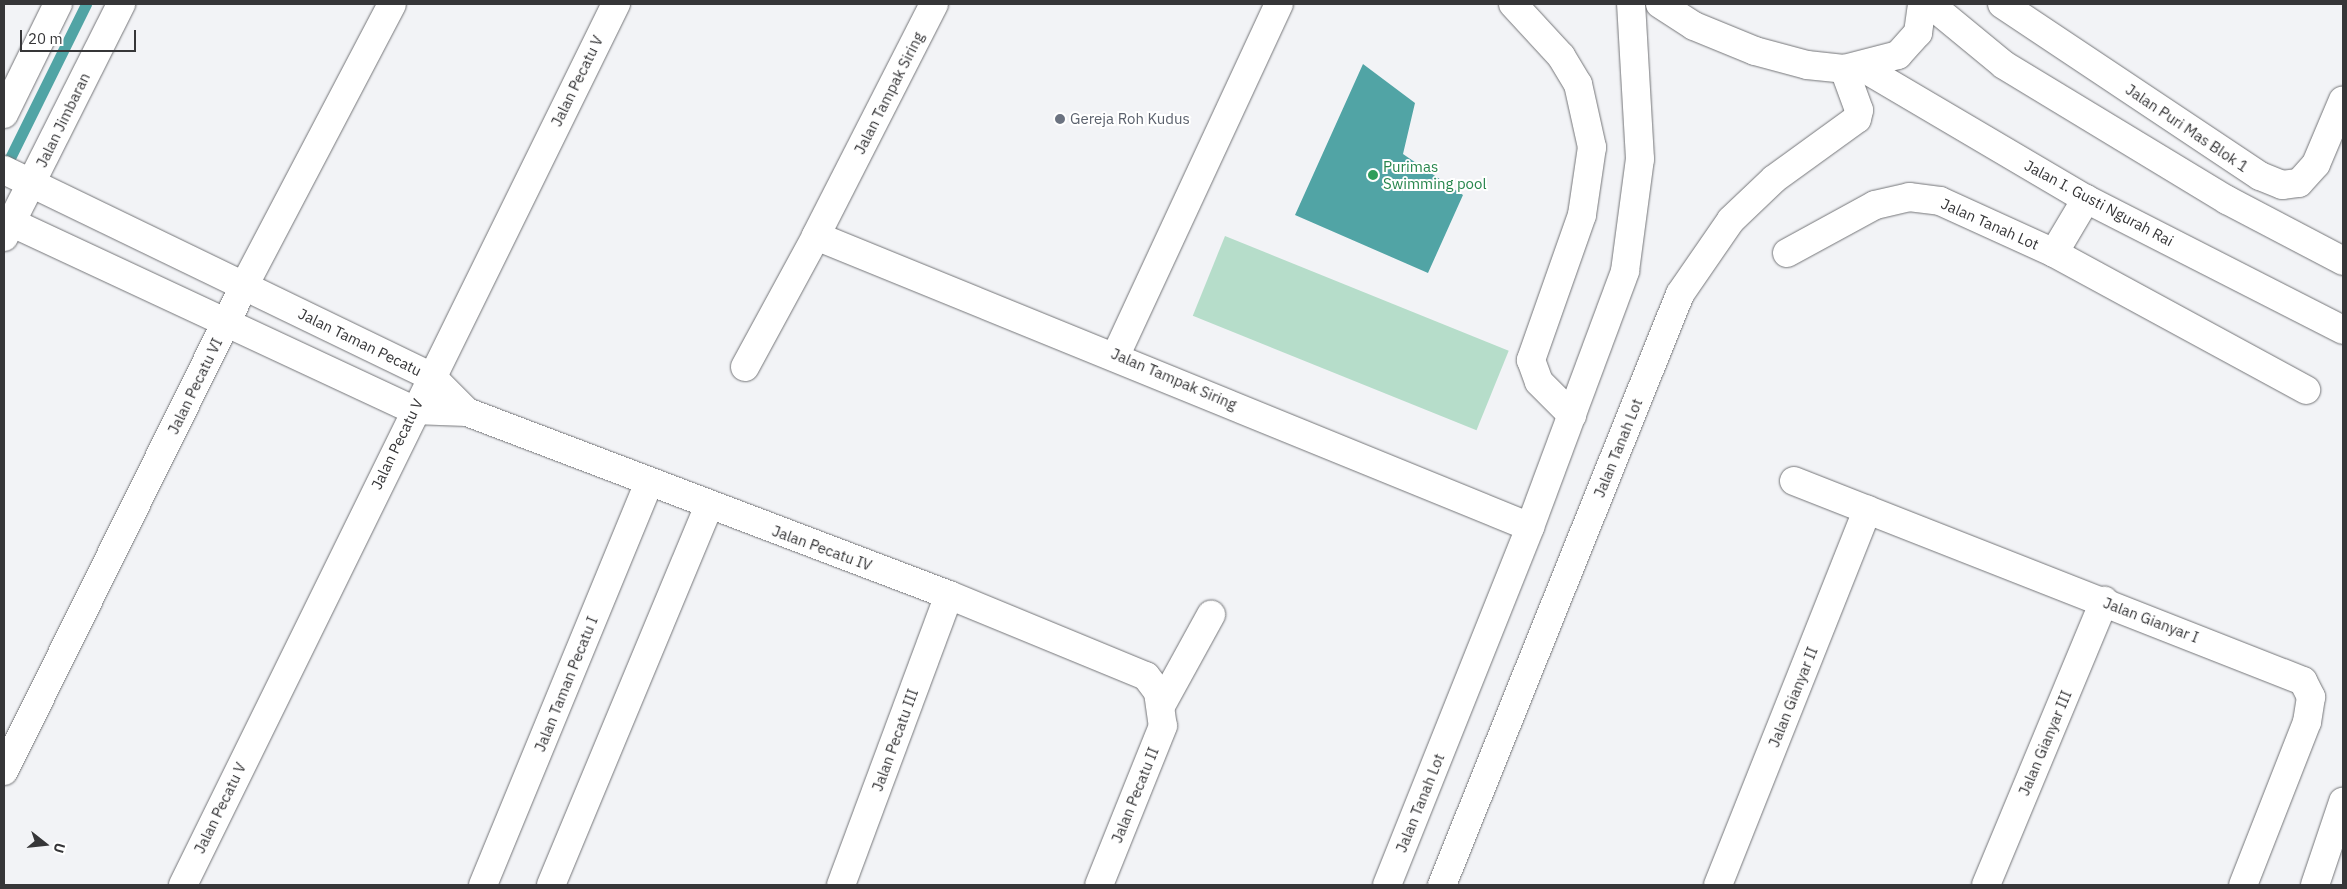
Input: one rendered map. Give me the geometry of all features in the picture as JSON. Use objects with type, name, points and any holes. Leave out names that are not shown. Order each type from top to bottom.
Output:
[{"type":"street","points":[[4,114],[58,4]]},
{"type":"street","name":"Jalan Jimbaran","points":[[6,224],[19,177],[121,4]]},
{"type":"street","name":"Jalan Pecatu VI","points":[[4,771],[244,286],[392,4]]},
{"type":"street","name":"Jalan Pecatu V","points":[[183,885],[413,410],[616,4]]},
{"type":"street","name":"Jalan Tampak Siring","points":[[745,367],[816,236],[934,4]]},
{"type":"street","points":[[1116,355],[1279,4]]},
{"type":"street","points":[[1513,4],[1561,56],[1578,84],[1592,146],[1582,215],[1531,360],[1539,382],[1572,415]]},
{"type":"street","name":"Jalan Tanah Lot","points":[[1387,885],[1530,527],[1625,270],[1640,159],[1631,4]]},
{"type":"street","points":[[1660,4],[1694,26],[1755,51],[1807,66],[1852,67],[1898,55],[1918,33],[1922,4]]},
{"type":"street","points":[[1930,4],[2004,65],[2227,200],[2343,261]]},
{"type":"street","name":"Jalan Puri Mas Blok 1","points":[[2002,4],[2260,176],[2282,185],[2299,182],[2316,164],[2343,100]]},
{"type":"street","name":"Jalan Tanah Lot","points":[[1442,885],[1680,294],[1731,220],[1774,179],[1857,119],[1858,110],[1852,67]]},
{"type":"street","name":"Jalan I. Gusti Ngurah Rai","points":[[1852,67],[2086,199],[2343,330]]},
{"type":"street","name":"Jalan Taman Pecatu","points":[[19,177],[431,376],[467,412]]},
{"type":"street","name":"Jalan Tanah Lot","points":[[1788,252],[1875,205],[1909,198],[1940,201],[2054,253],[2306,390]]},
{"type":"street","name":"Jalan Tanah Lot","points":[[2054,253],[2086,199]]},
{"type":"street","points":[[6,224],[413,410],[467,412]]},
{"type":"street","name":"Jalan Tampak Siring","points":[[816,236],[1116,355],[1530,527]]},
{"type":"street","name":"Jalan Pecatu IV","points":[[467,412],[649,483],[949,595],[1146,676],[1162,704]]},
{"type":"street","name":"Jalan Gianyar I","points":[[1794,481],[2296,676],[2309,688],[2307,722],[2243,885]]},
{"type":"street","name":"Jalan Taman Pecatu I","points":[[483,885],[649,483]]},
{"type":"street","points":[[551,885],[710,506]]},
{"type":"street","name":"Jalan Gianyar II","points":[[1718,885],[1867,510]]},
{"type":"street","name":"Jalan Pecatu III","points":[[840,885],[949,595]]},
{"type":"street","name":"Jalan Gianyar III","points":[[1986,885],[2104,601]]},
{"type":"street","points":[[1162,704],[1210,615]]},
{"type":"street","name":"Jalan Pecatu II","points":[[1099,885],[1163,726],[1162,704]]},
{"type":"street","points":[[2315,885],[2343,802]]},
{"type":"green space","points":[[1225,236],[1509,351],[1477,430],[1193,316]]},
{"type":"water","name":"Purimas Swimming pool","points":[[1363,64],[1415,103],[1403,154],[1463,195],[1428,273],[1295,215]]},
{"type":"waterway","points":[[4,170],[86,4]]},
{"type":"place","name":"Gereja Roh Kudus","points":[[1060,119]]},
{"type":"place","name":"Purimas Swimming pool","points":[[1373,175]]}]
